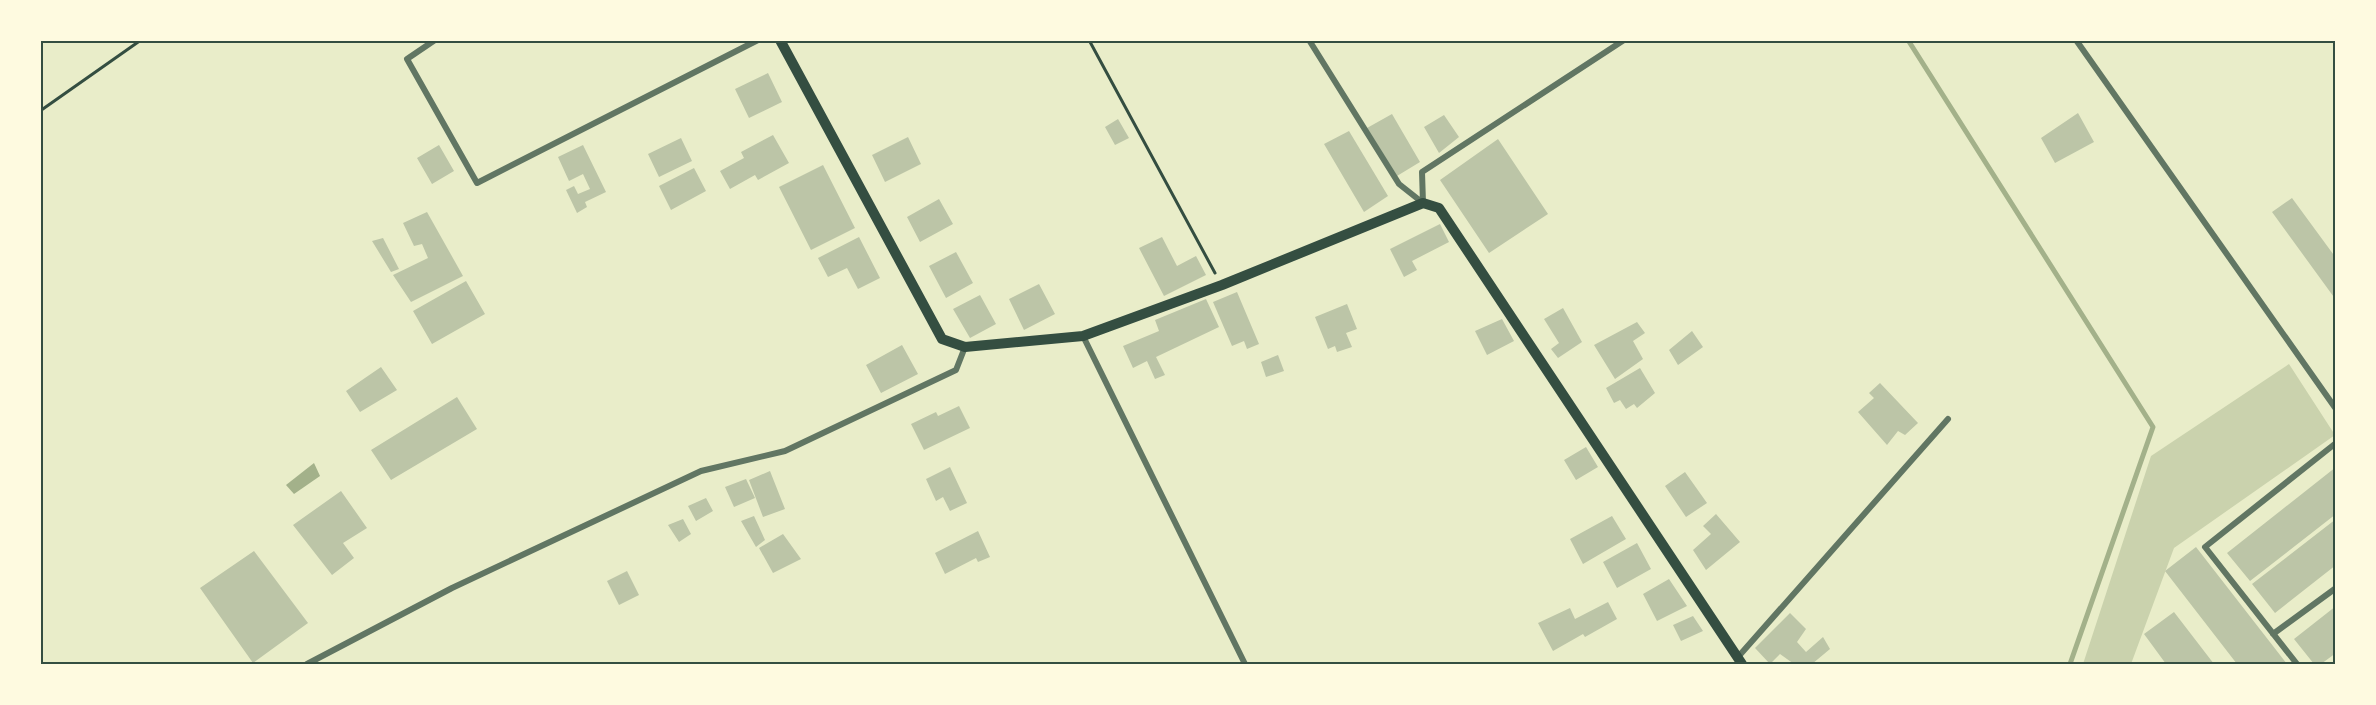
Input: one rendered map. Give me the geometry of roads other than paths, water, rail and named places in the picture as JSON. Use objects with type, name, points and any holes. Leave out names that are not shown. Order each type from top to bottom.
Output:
[{"type":"main road","points":[[780,40],[942,339],[965,348],[1083,336],[1222,285],[1424,203],[1439,208],[1740,661]]},
{"type":"street","points":[[435,40],[407,58],[477,183],[758,40]]},
{"type":"street","points":[[1309,40],[1399,184],[1424,203]]},
{"type":"street","points":[[1424,203],[1422,172],[1624,40]]},
{"type":"street","points":[[2076,40],[2336,409]]},
{"type":"street","points":[[1083,336],[1245,664]]},
{"type":"street","points":[[307,664],[452,588],[701,471],[785,451],[956,370],[965,348]]},
{"type":"street","points":[[1740,661],[1948,419]]},
{"type":"street","points":[[2296,664],[2205,547],[2336,443]]},
{"type":"street","points":[[2273,634],[2336,588]]},
{"type":"waterway","points":[[1908,40],[2153,427],[2070,664]]}]
